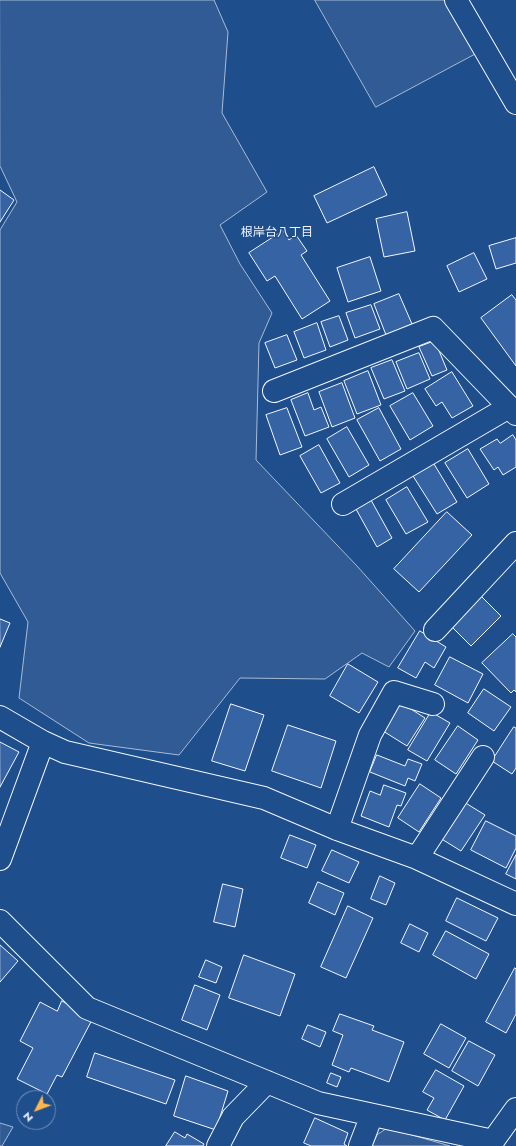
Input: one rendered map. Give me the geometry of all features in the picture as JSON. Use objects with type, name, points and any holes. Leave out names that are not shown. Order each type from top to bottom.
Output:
[{"type":"street","points":[[456,0],[516,103]]},
{"type":"street","points":[[274,391],[434,328],[513,411],[342,504]]},
{"type":"street","points":[[436,630],[516,543]]},
{"type":"street","points":[[337,830],[370,735],[394,692],[433,704]]},
{"type":"street","points":[[0,717],[43,742],[65,752],[264,798],[337,830],[417,858],[516,904]]},
{"type":"street","points":[[0,859],[43,742]]},
{"type":"street","points":[[417,858],[483,757]]},
{"type":"street","points":[[0,921],[87,1008],[318,1103],[493,1143],[516,1109]]},
{"type":"street","points":[[218,1146],[233,1117],[267,1082]]},
{"type":"street","points":[[360,1146],[372,1115]]},
{"type":"shaded area","points":[[0,0],[214,0],[228,32],[222,113],[267,192],[220,225],[240,264],[272,313],[259,343],[256,460],[357,566],[415,631],[389,667],[362,653],[325,679],[240,678],[179,755],[89,743],[19,698],[28,622],[0,573],[0,230],[17,202],[0,166]]},
{"type":"shaded area","points":[[315,0],[448,0],[477,53],[376,107]]},
{"type":"shaded area","points":[[0,1123],[13,1127],[2,1146],[0,1146]]},
{"type":"shaded area","points":[[388,1128],[450,1146],[372,1146],[377,1135]]},
{"type":"building","points":[[374,167],[387,195],[327,223],[314,196]]},
{"type":"building","points":[[0,190],[14,200],[0,222]]},
{"type":"building","points":[[407,212],[415,251],[384,257],[376,219]]},
{"type":"building","points":[[283,231],[289,240],[296,235],[307,251],[301,255],[330,301],[302,319],[275,276],[267,281],[249,253]]},
{"type":"building","points":[[516,238],[516,263],[496,269],[489,246]]},
{"type":"building","points":[[474,253],[487,279],[459,292],[447,266]]},
{"type":"building","points":[[370,257],[381,291],[348,302],[337,268]]},
{"type":"building","points":[[399,294],[412,324],[386,335],[374,304]]},
{"type":"building","points":[[512,295],[516,300],[516,366],[481,318]]},
{"type":"building","points":[[371,305],[380,329],[355,338],[346,313]]},
{"type":"building","points":[[339,316],[348,340],[330,347],[321,322]]},
{"type":"building","points":[[317,323],[326,350],[304,358],[294,332]]},
{"type":"building","points":[[287,335],[297,360],[275,368],[265,343]]},
{"type":"building","points":[[435,341],[447,370],[432,376],[419,347]]},
{"type":"building","points":[[419,353],[430,379],[407,389],[396,362]]},
{"type":"building","points":[[392,360],[405,391],[384,399],[371,368]]},
{"type":"building","points":[[368,371],[381,405],[357,414],[344,381]]},
{"type":"building","points":[[452,372],[473,406],[452,418],[442,402],[436,406],[425,389]]},
{"type":"building","points":[[342,383],[355,418],[332,427],[319,392]]},
{"type":"building","points":[[308,393],[314,410],[321,407],[329,427],[305,436],[291,400]]},
{"type":"building","points":[[413,393],[433,426],[410,440],[390,406]]},
{"type":"building","points":[[287,408],[302,447],[280,455],[266,415]]},
{"type":"building","points":[[379,408],[401,449],[380,461],[357,420]]},
{"type":"building","points":[[347,427],[369,465],[349,477],[327,439]]},
{"type":"building","points":[[513,435],[516,440],[516,467],[503,475],[498,467],[494,470],[480,449],[497,439],[500,443]]},
{"type":"building","points":[[319,445],[340,483],[321,493],[300,456]]},
{"type":"building","points":[[468,449],[489,484],[467,498],[445,463]]},
{"type":"building","points":[[434,464],[457,502],[437,514],[413,476]]},
{"type":"building","points":[[407,487],[428,522],[406,534],[386,500]]},
{"type":"building","points":[[371,500],[392,538],[377,547],[356,509]]},
{"type":"building","points":[[447,512],[472,535],[419,592],[394,569]]},
{"type":"building","points":[[477,592],[501,616],[471,646],[447,622]]},
{"type":"building","points":[[0,619],[10,623],[0,647]]},
{"type":"building","points":[[420,631],[446,647],[434,668],[425,662],[416,678],[398,668]]},
{"type":"building","points":[[513,634],[516,637],[516,692],[514,690],[511,693],[482,663]]},
{"type":"building","points":[[450,657],[483,674],[468,703],[435,685]]},
{"type":"building","points":[[348,664],[378,682],[359,713],[330,696]]},
{"type":"building","points":[[484,689],[511,707],[494,731],[468,713]]},
{"type":"building","points":[[400,702],[425,718],[407,746],[383,731]]},
{"type":"building","points":[[231,704],[264,715],[245,771],[212,761]]},
{"type":"building","points":[[431,712],[450,723],[427,761],[408,750]]},
{"type":"building","points":[[288,725],[336,741],[321,788],[272,771]]},
{"type":"building","points":[[458,726],[478,740],[456,774],[435,760]]},
{"type":"building","points":[[514,727],[516,728],[516,768],[512,774],[492,761]]},
{"type":"building","points":[[0,742],[19,752],[0,787]]},
{"type":"building","points":[[377,755],[405,766],[408,759],[422,764],[415,781],[408,778],[405,786],[370,772]]},
{"type":"building","points":[[420,784],[441,798],[419,832],[398,818]]},
{"type":"building","points":[[384,785],[406,793],[401,806],[397,805],[389,827],[361,816],[370,791],[380,795]]},
{"type":"building","points":[[464,802],[485,815],[461,851],[440,838]]},
{"type":"building","points":[[486,821],[516,836],[516,848],[506,868],[471,850]]},
{"type":"building","points":[[290,835],[316,845],[307,868],[281,858]]},
{"type":"building","points":[[332,850],[359,862],[349,883],[322,871]]},
{"type":"building","points":[[516,855],[516,879],[506,874]]},
{"type":"building","points":[[380,876],[395,883],[386,905],[371,899]]},
{"type":"building","points":[[318,882],[344,893],[335,915],[309,903]]},
{"type":"building","points":[[223,884],[243,889],[235,927],[214,922]]},
{"type":"building","points":[[457,898],[498,918],[486,941],[446,921]]},
{"type":"building","points":[[348,906],[373,918],[346,978],[321,967]]},
{"type":"building","points":[[410,924],[428,933],[419,952],[401,943]]},
{"type":"building","points":[[446,931],[489,954],[476,979],[433,955]]},
{"type":"building","points":[[0,945],[18,961],[0,982]]},
{"type":"building","points":[[244,955],[295,974],[280,1016],[229,998]]},
{"type":"building","points":[[206,960],[222,967],[216,983],[199,977]]},
{"type":"building","points":[[515,968],[516,1014],[506,1033],[486,1022]]},
{"type":"building","points":[[195,985],[220,995],[207,1030],[182,1020]]},
{"type":"building","points":[[62,1001],[93,1018],[62,1077],[57,1075],[49,1090],[39,1090],[17,1079],[33,1048],[20,1041],[40,1002],[57,1011]]},
{"type":"building","points":[[340,1014],[374,1026],[372,1030],[404,1042],[389,1082],[351,1068],[349,1072],[332,1065],[343,1035],[333,1031]]},
{"type":"building","points":[[441,1024],[466,1038],[449,1068],[424,1054]]},
{"type":"building","points":[[308,1025],[326,1032],[320,1047],[302,1039]]},
{"type":"building","points":[[469,1041],[495,1055],[478,1086],[452,1071]]},
{"type":"building","points":[[95,1053],[175,1080],[166,1104],[87,1077]]},
{"type":"building","points":[[436,1070],[464,1086],[445,1120],[427,1110],[434,1098],[423,1092]]},
{"type":"building","points":[[331,1073],[341,1077],[337,1087],[327,1083]]},
{"type":"building","points":[[186,1076],[228,1091],[216,1130],[174,1116]]},
{"type":"building","points":[[315,1118],[348,1133],[344,1144],[347,1146],[311,1146],[304,1143]]},
{"type":"building","points":[[175,1132],[185,1138],[187,1134],[204,1144],[203,1146],[166,1146]]},
{"type":"district","name":"根岸台八丁目","points":[[277,233]]}]
